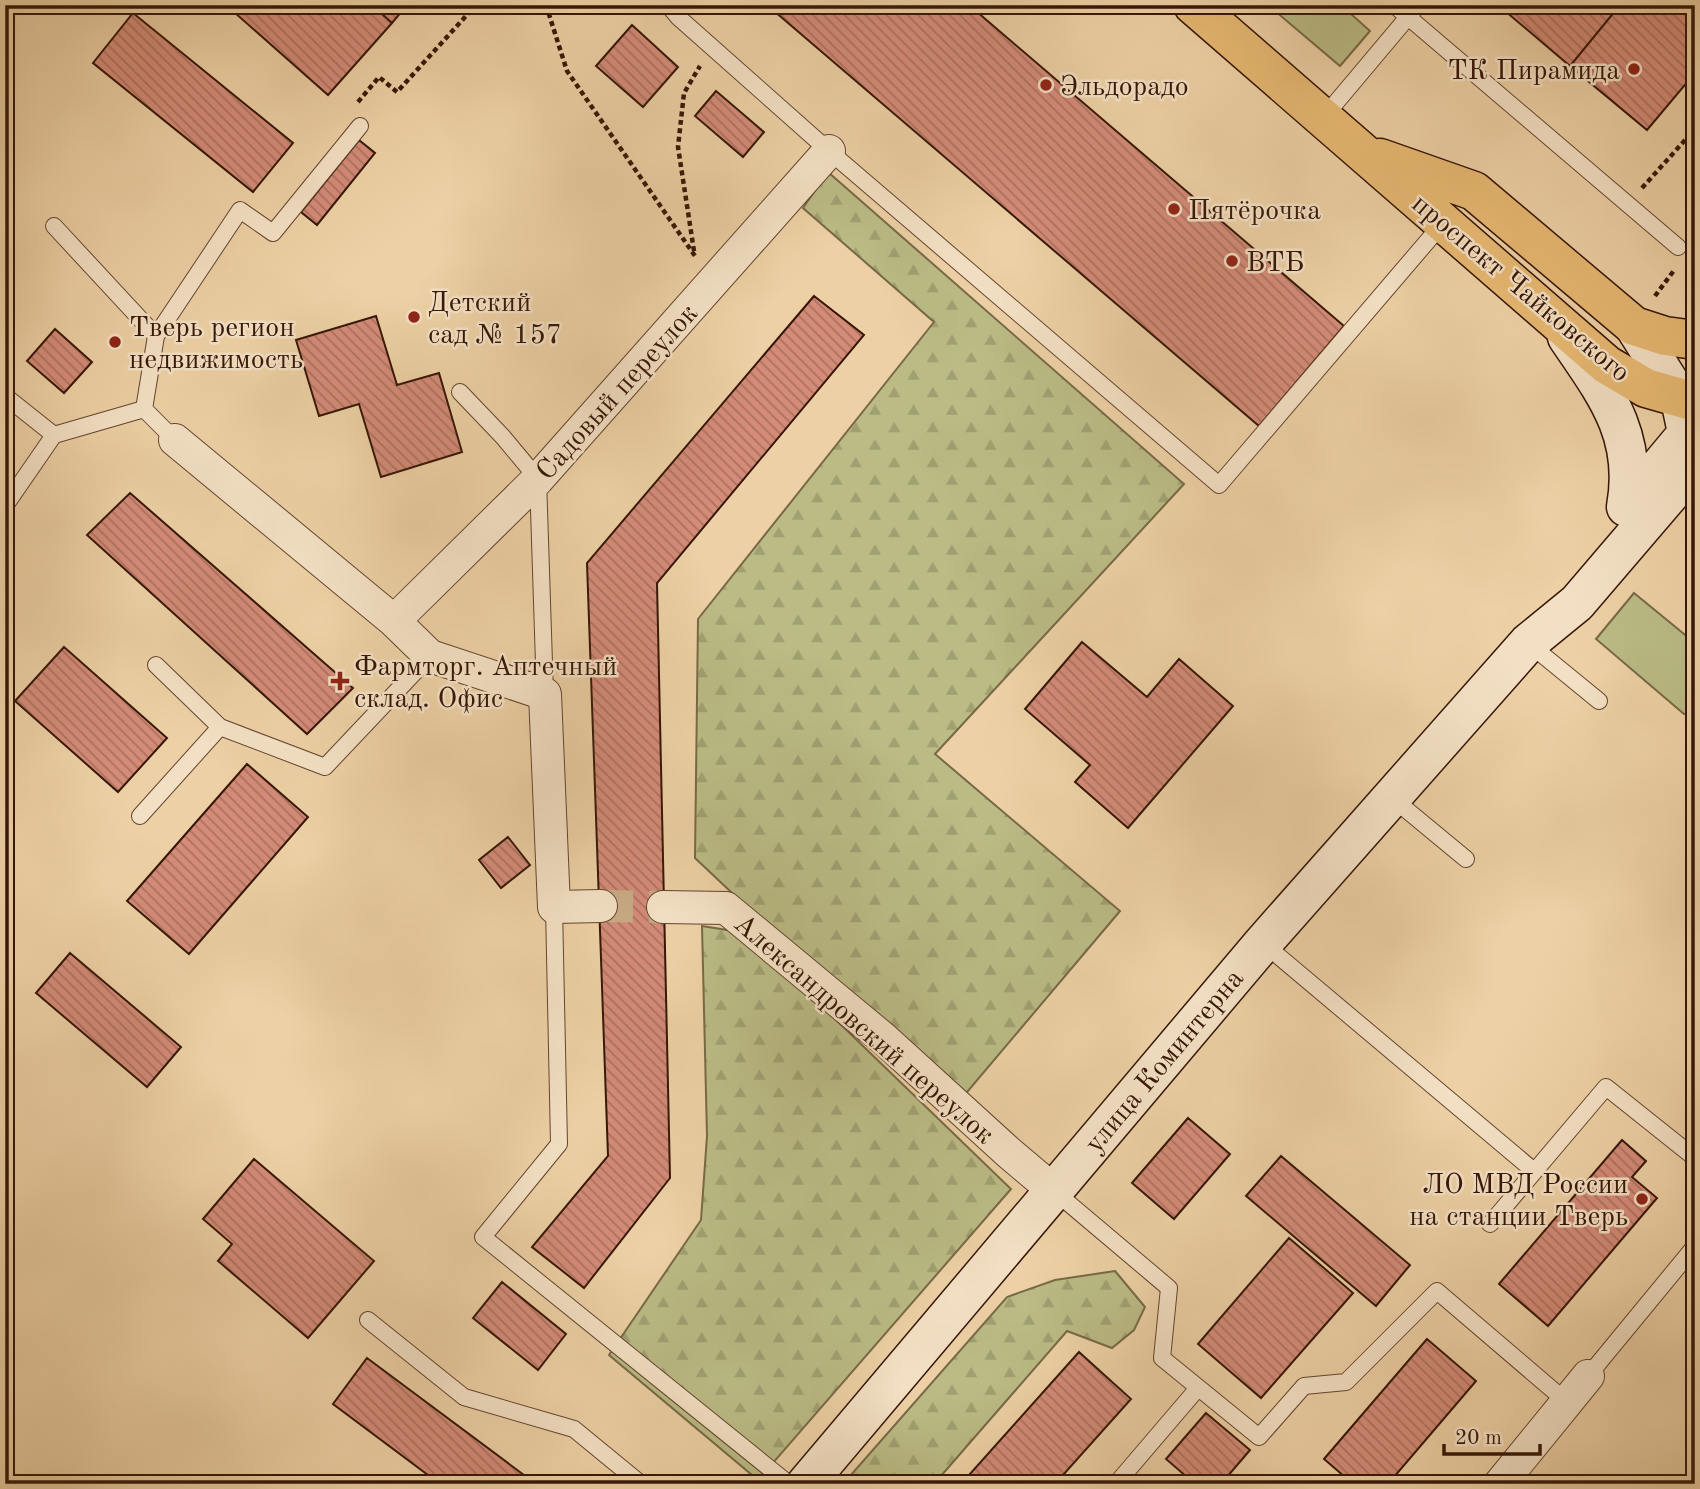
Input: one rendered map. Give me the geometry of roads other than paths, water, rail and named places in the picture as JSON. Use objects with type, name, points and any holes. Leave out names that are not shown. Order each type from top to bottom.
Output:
[{"type":"main road","name":"проспект Чайковского","points":[[1193,5],[1559,323],[1622,375],[1646,388],[1690,425]]},
{"type":"main road","name":"проспект Чайковского","points":[[1361,151],[1474,191],[1634,326],[1665,337],[1695,341]]},
{"type":"main road","points":[[1559,323],[1603,391],[1624,434],[1629,470],[1626,507]]},
{"type":"main road","points":[[1634,326],[1690,425]]},
{"type":"main road","name":"улица Коминтерна","points":[[806,1484],[1263,943],[1528,643],[1577,603],[1665,500],[1681,469],[1690,425]]},
{"type":"main road","name":"улица Коминтерна","points":[[1528,643],[1557,588],[1626,507],[1690,425]]},
{"type":"street","name":"Садовый переулок","points":[[394,621],[538,479],[829,151]]},
{"type":"street","points":[[175,440],[394,621],[430,656],[545,694],[554,907],[601,906]]},
{"type":"street","name":"Александровский переулок","points":[[663,907],[726,908],[884,1039],[1053,1190]]},
{"type":"street","points":[[1500,1484],[1588,1376]]},
{"type":"lane","points":[[1394,5],[1413,11],[1678,247]]},
{"type":"lane","points":[[678,9],[712,47],[829,151],[1219,485],[1443,223]]},
{"type":"lane","points":[[1323,118],[1413,11]]},
{"type":"lane","points":[[144,409],[156,336],[240,210],[273,233],[360,126]]},
{"type":"lane","points":[[54,226],[156,336]]},
{"type":"lane","points":[[460,392],[538,479],[545,694]]},
{"type":"lane","points":[[5,396],[54,435]]},
{"type":"lane","points":[[5,506],[54,435],[144,409]]},
{"type":"lane","points":[[144,409],[175,440]]},
{"type":"lane","points":[[1528,643],[1599,701]]},
{"type":"lane","points":[[156,665],[220,727],[325,767],[430,656]]},
{"type":"lane","points":[[140,816],[220,727]]},
{"type":"lane","points":[[1391,797],[1466,859]]},
{"type":"lane","points":[[554,907],[559,1144],[484,1237],[789,1484]]},
{"type":"lane","points":[[1263,943],[1534,1171]]},
{"type":"lane","points":[[1490,1224],[1606,1087],[1695,1158]]},
{"type":"lane","points":[[1053,1190],[1169,1288],[1162,1358],[1259,1437],[1304,1386],[1346,1382],[1437,1291],[1568,1403]]},
{"type":"lane","points":[[1588,1376],[1695,1246]]},
{"type":"lane","points":[[368,1320],[464,1397],[574,1429],[642,1484]]},
{"type":"lane","points":[[1116,1484],[1198,1388]]},
{"type":"tunnel","points":[[601,906],[663,907]]},
{"type":"place","name":"ТК Пирамида","points":[[1634,69]]},
{"type":"place","name":"Эльдорадо","points":[[1046,85]]},
{"type":"place","name":"Пятёрочка","points":[[1174,209]]},
{"type":"place","name":"ВТБ","points":[[1232,261]]},
{"type":"place","name":"Детский сад № 157","points":[[414,317]]},
{"type":"place","name":"Тверь регион недвижимость","points":[[115,342]]},
{"type":"place","name":"Фармторг. Аптечный склад. Офис","points":[[340,681]]},
{"type":"place","name":"ЛО МВД России на станции Тверь","points":[[1642,1199]]}]
